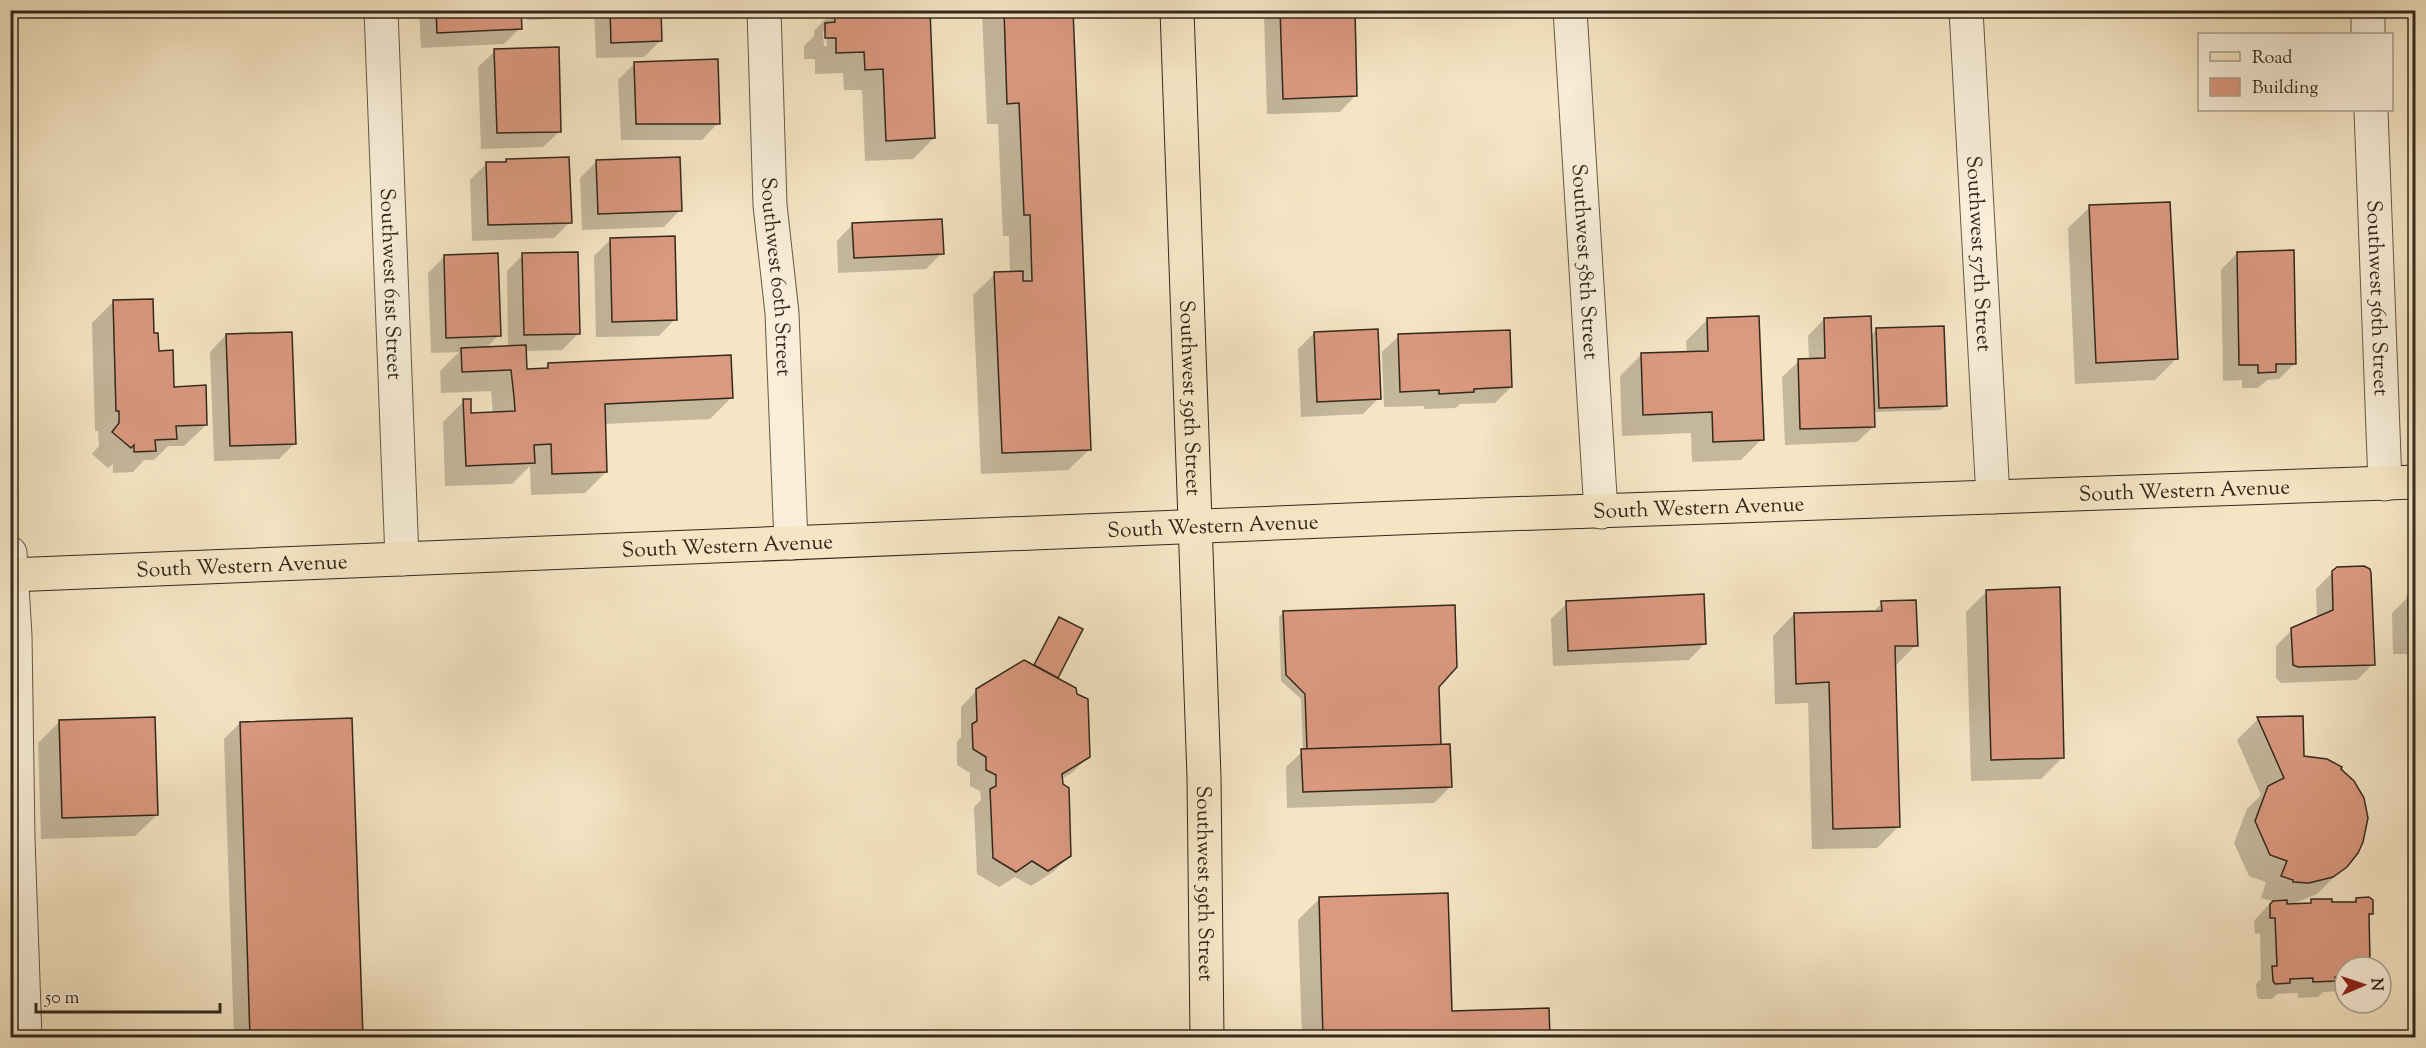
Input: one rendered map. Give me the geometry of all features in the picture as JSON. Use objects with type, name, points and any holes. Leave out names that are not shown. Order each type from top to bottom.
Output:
[{"type":"main road","name":"Southwest 59th Street","points":[[1177,10],[1204,777],[1207,1038]]},
{"type":"main road","name":"South Western Avenue","points":[[11,568],[402,560],[1195,527],[2400,483]]},
{"type":"street","name":"Southwest 61st Street","points":[[381,10],[402,560]]},
{"type":"street","name":"Southwest 60th Street","points":[[764,10],[770,205],[782,313],[791,543]]},
{"type":"street","name":"Southwest 58th Street","points":[[1570,10],[1601,512]]},
{"type":"street","name":"Southwest 57th Street","points":[[1966,10],[1993,498]]},
{"type":"street","points":[[2368,10],[2368,33]]},
{"type":"street","name":"Southwest 56th Street","points":[[2371,111],[2400,483]]},
{"type":"street","points":[[11,568],[15,636],[24,1038]]},
{"type":"building","points":[[436,10],[521,10],[522,29],[437,33]]},
{"type":"building","points":[[610,10],[661,10],[662,41],[611,43]]},
{"type":"building","points":[[834,10],[930,10],[935,138],[886,141],[883,69],[865,70],[864,52],[836,53],[836,38],[825,38],[825,23],[835,22]]},
{"type":"building","points":[[1004,10],[1073,10],[1091,450],[1002,453],[994,272],[1023,271],[1023,281],[1032,281],[1030,215],[1024,215],[1019,103],[1007,104]]},
{"type":"building","points":[[1280,10],[1355,10],[1357,96],[1283,99]]},
{"type":"building","points":[[559,47],[561,132],[497,133],[494,49]]},
{"type":"building","points":[[718,59],[720,124],[636,124],[634,62]]},
{"type":"building","points":[[569,157],[572,223],[488,225],[486,162]]},
{"type":"building","points":[[680,157],[682,211],[598,214],[596,160]]},
{"type":"building","points":[[2170,202],[2178,359],[2096,363],[2089,205]]},
{"type":"building","points":[[942,219],[944,254],[854,258],[852,223]]},
{"type":"building","points":[[675,236],[677,320],[612,322],[610,238]]},
{"type":"building","points":[[2294,250],[2296,364],[2276,364],[2276,372],[2258,373],[2258,365],[2239,365],[2237,252]]},
{"type":"building","points":[[578,252],[580,334],[524,335],[522,253]]},
{"type":"building","points":[[498,253],[501,336],[446,338],[444,255]]},
{"type":"building","points":[[153,299],[154,333],[158,333],[159,351],[173,350],[174,387],[206,385],[207,425],[176,426],[177,439],[155,440],[156,451],[134,452],[134,445],[131,448],[112,432],[119,423],[119,411],[116,411],[113,300]]},
{"type":"building","points":[[1759,316],[1764,440],[1713,442],[1712,412],[1643,415],[1641,353],[1708,351],[1707,318]]},
{"type":"building","points":[[1871,316],[1875,427],[1800,429],[1798,359],[1825,358],[1824,318]]},
{"type":"building","points":[[1944,326],[1947,406],[1879,408],[1876,328]]},
{"type":"building","points":[[1378,329],[1381,399],[1317,402],[1314,332]]},
{"type":"building","points":[[1510,330],[1512,387],[1439,394],[1439,390],[1400,392],[1398,334]]},
{"type":"building","points":[[292,332],[296,444],[230,446],[226,334]]},
{"type":"building","points":[[526,345],[527,369],[548,368],[548,363],[731,355],[733,398],[605,404],[607,472],[552,474],[551,444],[534,445],[535,463],[466,466],[463,399],[471,399],[471,413],[515,411],[511,370],[462,372],[461,348]]},
{"type":"building","points":[[2364,566],[2370,569],[2371,573],[2375,665],[2298,667],[2293,665],[2291,628],[2333,610],[2332,571],[2337,567]]},
{"type":"building","points":[[2060,587],[2064,758],[1991,760],[1986,590]]},
{"type":"building","points":[[1704,594],[1706,644],[1568,651],[1566,601]]},
{"type":"building","points":[[2416,595],[2416,639],[2409,639],[2408,596]]},
{"type":"building","points":[[1916,600],[1918,646],[1895,646],[1900,827],[1833,829],[1829,682],[1796,684],[1794,613],[1882,611],[1881,601]]},
{"type":"building","points":[[1455,605],[1457,667],[1439,687],[1441,745],[1307,749],[1305,694],[1286,675],[1283,611]]},
{"type":"building","points":[[1059,617],[1083,629],[1058,678],[1034,665]]},
{"type":"building","points":[[1024,660],[1076,688],[1077,694],[1088,699],[1090,757],[1062,774],[1063,784],[1069,788],[1071,856],[1048,871],[1032,861],[1016,872],[993,858],[990,789],[996,786],[996,775],[986,770],[986,757],[973,749],[972,724],[977,721],[976,689]]},
{"type":"building","points":[[2303,716],[2304,756],[2327,759],[2342,767],[2341,769],[2354,781],[2364,798],[2368,818],[2363,842],[2347,867],[2333,877],[2309,883],[2293,882],[2281,876],[2287,861],[2270,855],[2255,821],[2268,786],[2284,778],[2257,717]]},
{"type":"building","points":[[155,717],[158,815],[62,818],[59,720]]},
{"type":"building","points":[[352,718],[363,1038],[250,1038],[240,722]]},
{"type":"building","points":[[1450,744],[1452,787],[1303,792],[1301,749]]},
{"type":"building","points":[[1448,893],[1452,1011],[1549,1008],[1550,1038],[1323,1038],[1319,897]]},
{"type":"building","points":[[2369,897],[2373,900],[2373,914],[2369,914],[2370,955],[2333,955],[2333,981],[2313,982],[2313,978],[2290,979],[2290,983],[2275,984],[2272,966],[2277,966],[2275,918],[2270,918],[2270,904],[2273,901],[2287,900],[2287,904],[2311,903],[2311,899],[2356,902],[2356,898]]}]
